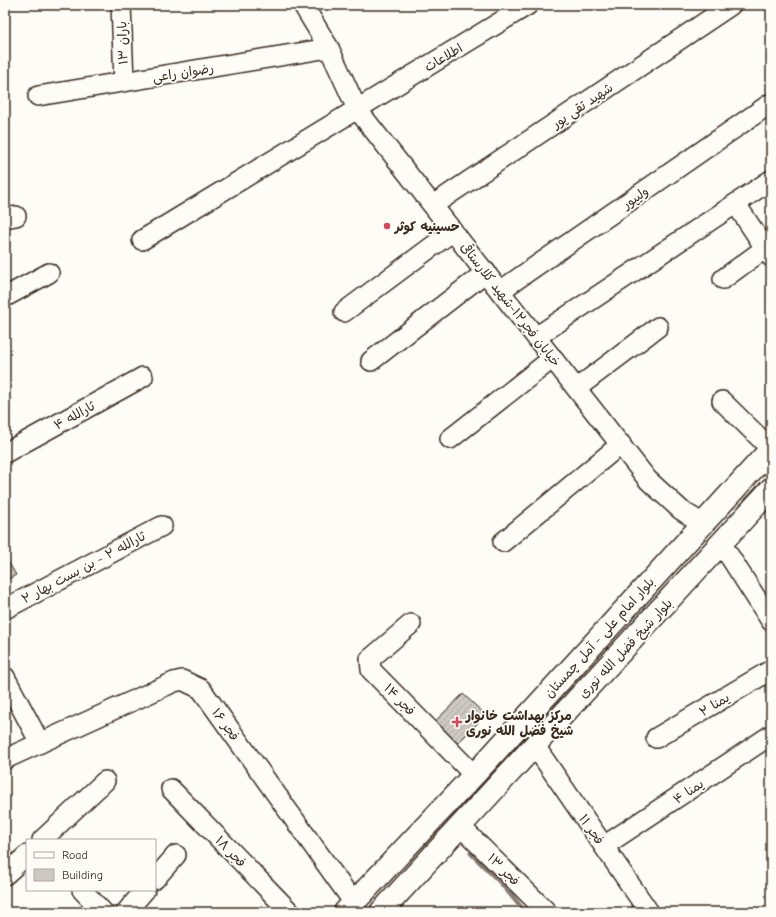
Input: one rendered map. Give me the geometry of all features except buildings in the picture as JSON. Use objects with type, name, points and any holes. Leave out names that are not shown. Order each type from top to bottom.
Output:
[{"type":"main road","name":"بلوار امام علی - آمل چمستان","points":[[350,908],[474,775],[576,661],[771,449]]},
{"type":"main road","points":[[767,494],[769,474],[771,471]]},
{"type":"main road","name":"بلوار شیخ فضل الله نوری","points":[[381,912],[767,494]]},
{"type":"main road","points":[[576,661],[596,678]]},
{"type":"street","name":"باران ۱۳","points":[[122,5],[124,81]]},
{"type":"street","name":"خيابان فجر۱۲-شهيد كلارستاقی","points":[[303,5],[329,48],[358,109],[648,480],[681,510],[703,524]]},
{"type":"street","name":"اطلاعات","points":[[142,240],[528,5]]},
{"type":"street","name":"شهید تقی پور","points":[[433,205],[731,5]]},
{"type":"street","name":"رضوان راعی","points":[[38,96],[329,48]]},
{"type":"street","name":"ولیپور","points":[[500,290],[771,103]]},
{"type":"street","points":[[536,337],[771,180]]},
{"type":"street","points":[[723,279],[769,250],[736,204]]},
{"type":"street","points":[[344,312],[453,231]]},
{"type":"street","points":[[371,361],[486,272]]},
{"type":"street","points":[[5,297],[49,273]]},
{"type":"street","points":[[577,388],[658,327]]},
{"type":"street","points":[[450,439],[553,358]]},
{"type":"street","name":"ثارالله ۴","points":[[5,453],[143,377]]},
{"type":"street","points":[[722,401],[771,449]]},
{"type":"street","points":[[503,542],[621,444]]},
{"type":"street","name":"ثارالله ۲ - بن بست بهار ۲","points":[[5,609],[162,526]]},
{"type":"street","points":[[722,543],[771,621]]},
{"type":"street","name":"فجر ۱۴","points":[[411,624],[370,659],[371,670],[474,775]]},
{"type":"street","name":"یمنا ۲","points":[[656,738],[771,670]]},
{"type":"street","points":[[5,677],[12,705],[40,744]]},
{"type":"street","name":"فجر ۱۶","points":[[5,758],[40,744],[174,682],[182,680],[201,689],[350,908]]},
{"type":"street","name":"یمنا ۴","points":[[604,846],[771,735]]},
{"type":"street","name":"فجر ۱۱","points":[[535,746],[650,912]]},
{"type":"street","points":[[43,839],[105,782]]},
{"type":"street","name":"فجر ۱۸","points":[[171,789],[290,912]]},
{"type":"street","name":"فجر ۱۳","points":[[460,826],[547,912]]},
{"type":"street","points":[[5,875],[26,855]]},
{"type":"street","points":[[156,878],[176,855]]},
{"type":"street","points":[[83,891],[103,912]]},
{"type":"street","points":[[126,912],[144,891]]},
{"type":"waterway","points":[[471,853],[501,883],[525,912]]},
{"type":"place","name":"حسینیه کوثر","points":[[387,226]]},
{"type":"place","name":"مرکز بهداشت خانوار شیخ فضل الله نوری","points":[[457,722]]}]
